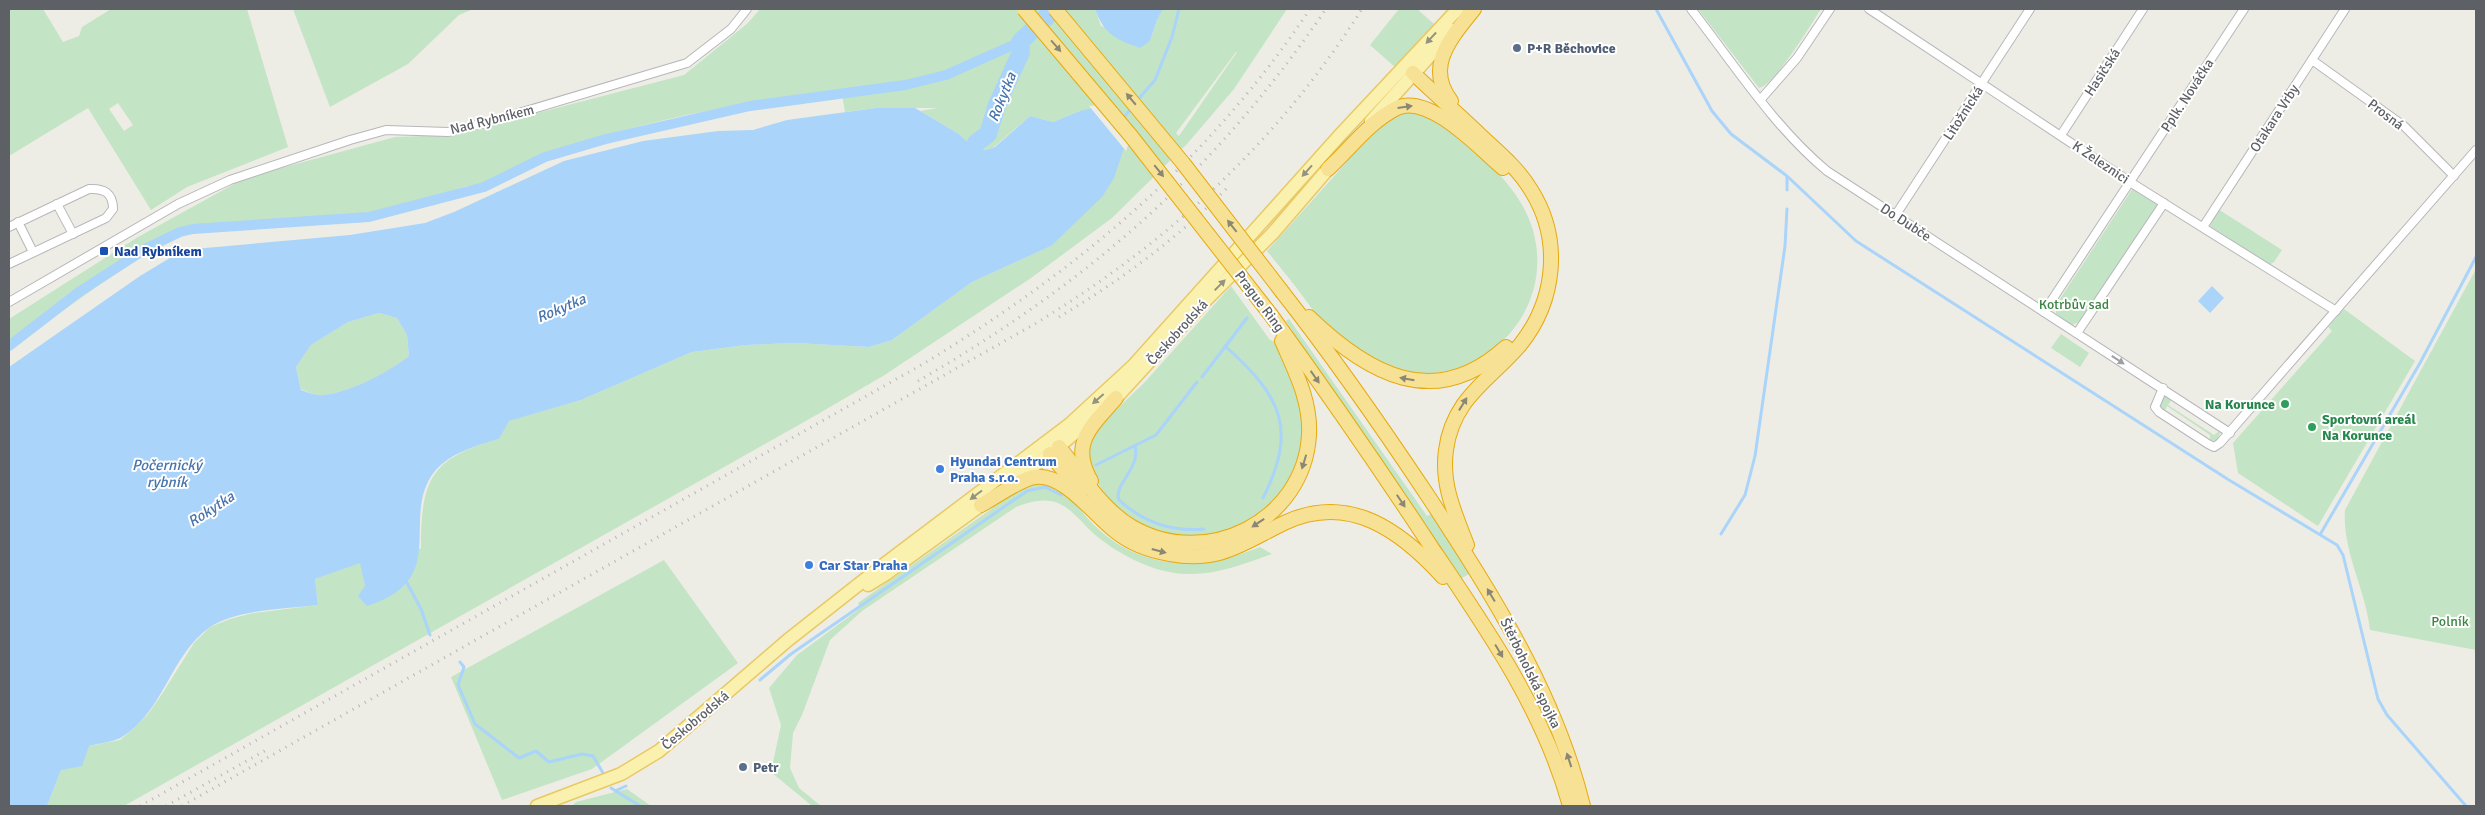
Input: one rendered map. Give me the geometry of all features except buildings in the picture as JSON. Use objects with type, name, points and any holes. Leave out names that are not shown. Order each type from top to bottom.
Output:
[{"type":"highway","name":"Prague Ring","points":[[1024,9],[1132,136],[1274,321],[1374,461],[1474,609]]},
{"type":"highway","name":"Prague Ring","points":[[1054,9],[1177,155],[1296,307],[1390,440],[1479,573]]},
{"type":"highway","points":[[1474,9],[1447,45],[1439,74],[1446,94],[1477,132]]},
{"type":"highway","points":[[1406,72],[1477,132],[1514,168],[1534,195],[1546,222],[1552,260],[1546,296],[1536,322],[1514,350],[1469,394],[1456,416],[1449,437],[1445,461],[1448,493],[1479,573]]},
{"type":"highway","points":[[1296,307],[1358,359],[1404,379],[1428,381],[1447,378],[1472,370],[1493,358],[1513,340],[1528,319],[1537,296],[1542,273],[1542,244],[1537,222],[1525,196],[1506,170],[1406,72]]},
{"type":"highway","points":[[1328,169],[1383,117],[1396,108],[1409,106],[1423,108],[1444,118],[1506,170]]},
{"type":"highway","points":[[1051,446],[1112,513],[1132,527],[1155,538],[1182,543],[1198,543],[1221,540],[1243,532],[1266,518],[1280,504],[1297,480],[1304,465],[1308,447],[1309,421],[1303,392],[1274,321]]},
{"type":"highway","points":[[1112,513],[1089,477],[1081,450],[1088,431],[1116,398]]},
{"type":"highway","points":[[1051,446],[1115,531]]},
{"type":"highway","points":[[981,505],[1029,479],[1049,478],[1063,484],[1115,531],[1133,542],[1157,551],[1196,556],[1234,549],[1300,517],[1323,512],[1349,514],[1383,526],[1408,541],[1474,609]]},
{"type":"highway","name":"Štěrboholská spojka","points":[[1479,573],[1540,684],[1564,746],[1583,806]]},
{"type":"highway","name":"Štěrboholská spojka","points":[[1474,609],[1534,713],[1558,765],[1570,806]]},
{"type":"main road","name":"Českobrodská","points":[[537,806],[605,781],[652,756],[788,640],[835,605],[882,566],[1116,398],[1202,303],[1272,234],[1328,169],[1458,9]]},
{"type":"main road","name":"Českobrodská","points":[[835,605],[886,574],[981,505],[1051,446],[1134,366],[1406,72],[1474,9]]},
{"type":"street","name":"Nad Rybníkem","points":[[9,302],[154,217],[230,180],[386,130],[448,132],[489,122],[687,63],[731,29],[747,9]]},
{"type":"street","name":"Do Dubče","points":[[1691,9],[1761,99],[1814,161],[1895,216],[2230,433]]},
{"type":"street","points":[[1761,99],[1797,58],[1830,9]]},
{"type":"street","name":"K Železnici","points":[[1869,9],[2130,182],[2336,312]]},
{"type":"street","name":"Litožnická","points":[[1895,216],[2030,9]]},
{"type":"street","name":"Hasičská","points":[[2061,135],[2143,9]]},
{"type":"street","name":"Pplk. Nováčka","points":[[2044,312],[2244,9]]},
{"type":"street","name":"Otakara Vrby","points":[[2203,227],[2346,9]]},
{"type":"street","name":"Prosná","points":[[2312,60],[2404,126],[2454,176]]},
{"type":"street","points":[[2163,388],[2155,403],[2155,407],[2159,412],[2214,447],[2230,433],[2476,150]]},
{"type":"street","points":[[9,227],[89,189],[99,188],[107,192],[113,200],[114,209],[106,218],[9,264]]},
{"type":"street","points":[[2078,334],[2164,203]]},
{"type":"street","points":[[57,204],[73,234]]},
{"type":"street","points":[[18,222],[33,252]]},
{"type":"green space","points":[[9,9],[43,9],[63,42],[79,36],[82,27],[111,9],[247,9],[288,147],[187,187],[151,210],[88,108],[9,156]],"holes":[[[118,103],[133,125],[124,131],[109,109]]]},
{"type":"green space","points":[[293,9],[473,9],[459,15],[408,64],[330,107]]},
{"type":"green space","points":[[760,9],[1095,9],[1101,26],[1150,41],[1163,9],[1287,9],[1234,89],[1187,144],[1112,218],[1031,278],[883,376],[124,806],[47,806],[61,770],[89,746],[120,740],[133,729],[148,714],[194,643],[210,627],[253,613],[318,605],[315,579],[361,562],[365,586],[421,548],[423,505],[427,489],[434,475],[444,464],[458,454],[499,439],[508,421],[581,400],[692,352],[746,345],[796,343],[869,347],[892,340],[972,282],[1051,246],[1080,111],[1053,122],[1030,116],[994,147],[985,150],[973,147],[959,134],[920,111],[937,108],[876,108],[845,112],[841,89],[719,108],[629,129],[569,146],[524,162],[484,187],[467,186],[393,209],[283,223],[212,228],[182,233],[147,251],[9,349],[9,319],[138,237],[245,178],[395,137],[450,135],[464,132],[684,75],[748,23]],"holes":[[[1237,52],[1179,136],[1176,133]]]},
{"type":"green space","points":[[1399,9],[1417,9],[1434,24],[1395,67],[1370,45]]},
{"type":"green space","points":[[1698,9],[1821,9],[1783,66],[1766,84],[1759,88]]},
{"type":"green space","points":[[1406,111],[1424,114],[1441,123],[1490,164],[1507,183],[1521,204],[1532,227],[1537,260],[1533,291],[1521,318],[1502,341],[1478,359],[1449,370],[1418,374],[1383,367],[1327,329],[1267,251],[1370,136],[1382,124]]},
{"type":"green space","name":"Kotrbův sad","points":[[2133,188],[2158,204],[2081,321],[2072,325],[2056,314],[2056,305]]},
{"type":"green space","points":[[2218,209],[2282,250],[2274,262],[2269,265],[2210,226]]},
{"type":"green space","name":"Polník","points":[[2476,269],[2476,650],[2370,630],[2368,615],[2347,540],[2345,510]]},
{"type":"green space","points":[[1231,286],[1270,340],[1275,342],[1289,373],[1302,417],[1303,434],[1300,451],[1292,472],[1275,498],[1253,518],[1227,530],[1199,536],[1171,534],[1144,525],[1119,508],[1099,485],[1088,459],[1090,439],[1093,432],[1144,383]]},
{"type":"green space","name":"Sportovní areál Na Korunce","points":[[2344,309],[2415,361],[2318,526],[2238,473],[2233,443],[2332,331],[2328,327]]},
{"type":"green space","points":[[379,313],[397,318],[407,335],[409,356],[380,375],[345,390],[321,395],[312,394],[301,389],[296,367],[311,345],[348,322]]},
{"type":"green space","points":[[1289,319],[1427,516],[1433,513],[1471,573],[1460,579],[1309,357],[1286,321]]},
{"type":"green space","points":[[2061,334],[2089,353],[2080,367],[2051,348]]},
{"type":"green space","points":[[2167,395],[2173,398],[2168,405],[2214,435],[2221,430],[2217,441],[2210,440],[2210,435],[2167,406],[2164,413],[2159,408],[2163,396]]},
{"type":"green space","points":[[1037,483],[1049,486],[1065,494],[1096,527],[1114,542],[1154,559],[1196,563],[1239,555],[1260,547],[1272,554],[1232,567],[1201,574],[1165,571],[1139,562],[1104,542],[1074,514],[1060,504],[1043,501],[1016,507],[862,611],[830,640],[802,715],[793,733],[790,768],[799,788],[821,806],[812,806],[771,772],[781,725],[769,688],[797,655],[858,610],[860,608],[858,603],[1014,493]]},
{"type":"green space","points":[[664,560],[738,663],[592,769],[502,800],[451,677]]},
{"type":"green space","points":[[627,789],[651,806],[573,805],[576,802]]},
{"type":"water","points":[[1095,9],[1163,9],[1150,41],[1140,48],[1124,42],[1107,30]]},
{"type":"water","name":"Počernický rybník","points":[[1097,107],[1127,139],[1114,178],[1102,197],[1051,246],[972,282],[892,340],[869,347],[796,343],[746,345],[692,352],[581,400],[509,421],[499,439],[473,447],[448,459],[435,471],[425,489],[421,508],[417,564],[409,580],[393,594],[367,606],[358,596],[365,586],[360,563],[315,579],[318,605],[248,613],[221,621],[210,627],[197,638],[186,652],[148,713],[136,726],[119,739],[89,746],[82,766],[61,770],[47,806],[9,806],[9,367],[140,276],[183,250],[350,235],[425,223],[454,212],[564,161],[643,141],[718,131],[753,130],[787,120],[876,108],[915,108],[959,134],[973,147],[985,150],[995,147],[1030,116],[1053,122],[1080,111]],"holes":[[[379,313],[397,318],[407,335],[409,356],[380,375],[345,390],[321,395],[301,390],[296,367],[311,345],[348,322]]]},
{"type":"water","points":[[2212,286],[2224,298],[2210,313],[2198,301]]},
{"type":"pier","points":[[1097,105],[1130,139],[1126,151],[1089,106]]},
{"type":"waterway","name":"Rokytka","points":[[971,170],[970,156],[976,143],[988,134],[997,105],[1021,52],[1020,42],[1055,9]]},
{"type":"waterway","points":[[1136,102],[1155,80],[1172,37],[1179,9]]},
{"type":"waterway","points":[[1656,9],[1712,111],[1731,134],[1787,176],[1856,241],[2229,480],[2337,545],[2343,555],[2378,699],[2387,715],[2466,806]]},
{"type":"waterway","points":[[9,346],[79,292],[147,248],[180,232],[193,229],[369,217],[484,187],[545,157],[606,139],[750,106],[905,85],[946,75],[1020,42]]},
{"type":"waterway","points":[[1122,120],[1132,107]]},
{"type":"waterway","points":[[1787,177],[1787,190]]},
{"type":"waterway","points":[[1721,534],[1745,495],[1755,456],[1785,246],[1787,209]]},
{"type":"waterway","points":[[2321,533],[2420,363],[2476,257]]},
{"type":"waterway","points":[[1202,377],[1247,318]]},
{"type":"waterway","points":[[1225,346],[1259,381],[1271,398],[1278,414],[1281,432],[1280,452],[1274,473],[1263,498]]},
{"type":"waterway","points":[[1096,465],[1156,435],[1197,382]]},
{"type":"waterway","points":[[1135,446],[1134,462],[1120,488],[1119,500],[1128,508],[1158,524],[1181,529],[1204,529]]},
{"type":"waterway","points":[[760,680],[791,654],[1027,491],[1045,487],[1061,495]]},
{"type":"waterway","points":[[406,581],[421,609],[430,635]]},
{"type":"waterway","points":[[460,662],[464,667],[458,685],[475,724],[519,758],[536,751],[549,762],[582,754],[593,756],[603,773]]},
{"type":"waterway","points":[[615,791],[626,786]]},
{"type":"waterway","points":[[611,788],[640,806]]},
{"type":"railway","points":[[140,806],[923,364],[980,328],[1035,290],[1087,250],[1137,208],[1184,164],[1228,116],[1270,64],[1310,9]]},
{"type":"railway","points":[[918,381],[1039,304],[1093,263],[1144,219],[1193,172],[1239,122],[1283,68],[1326,9]]},
{"type":"railway","points":[[182,806],[1033,325],[1082,293],[1129,260],[1216,187],[1294,103],[1329,58],[1362,9]]},
{"type":"railway","points":[[1059,317],[1104,289],[1148,258],[1189,224],[1227,188]]},
{"type":"railway","points":[[166,806],[268,749]]},
{"type":"place","name":"P+R Běchovice","points":[[1517,48]]},
{"type":"place","name":"Nad Rybníkem","points":[[104,251]]},
{"type":"place","name":"Na Korunce","points":[[2285,404]]},
{"type":"place","name":"Sportovní areál Na Korunce","points":[[2312,427]]},
{"type":"place","name":"Hyundai Centrum Praha s.r.o.","points":[[940,469]]},
{"type":"place","name":"Car Star Praha","points":[[809,565]]},
{"type":"place","name":"Petr","points":[[743,767]]}]
